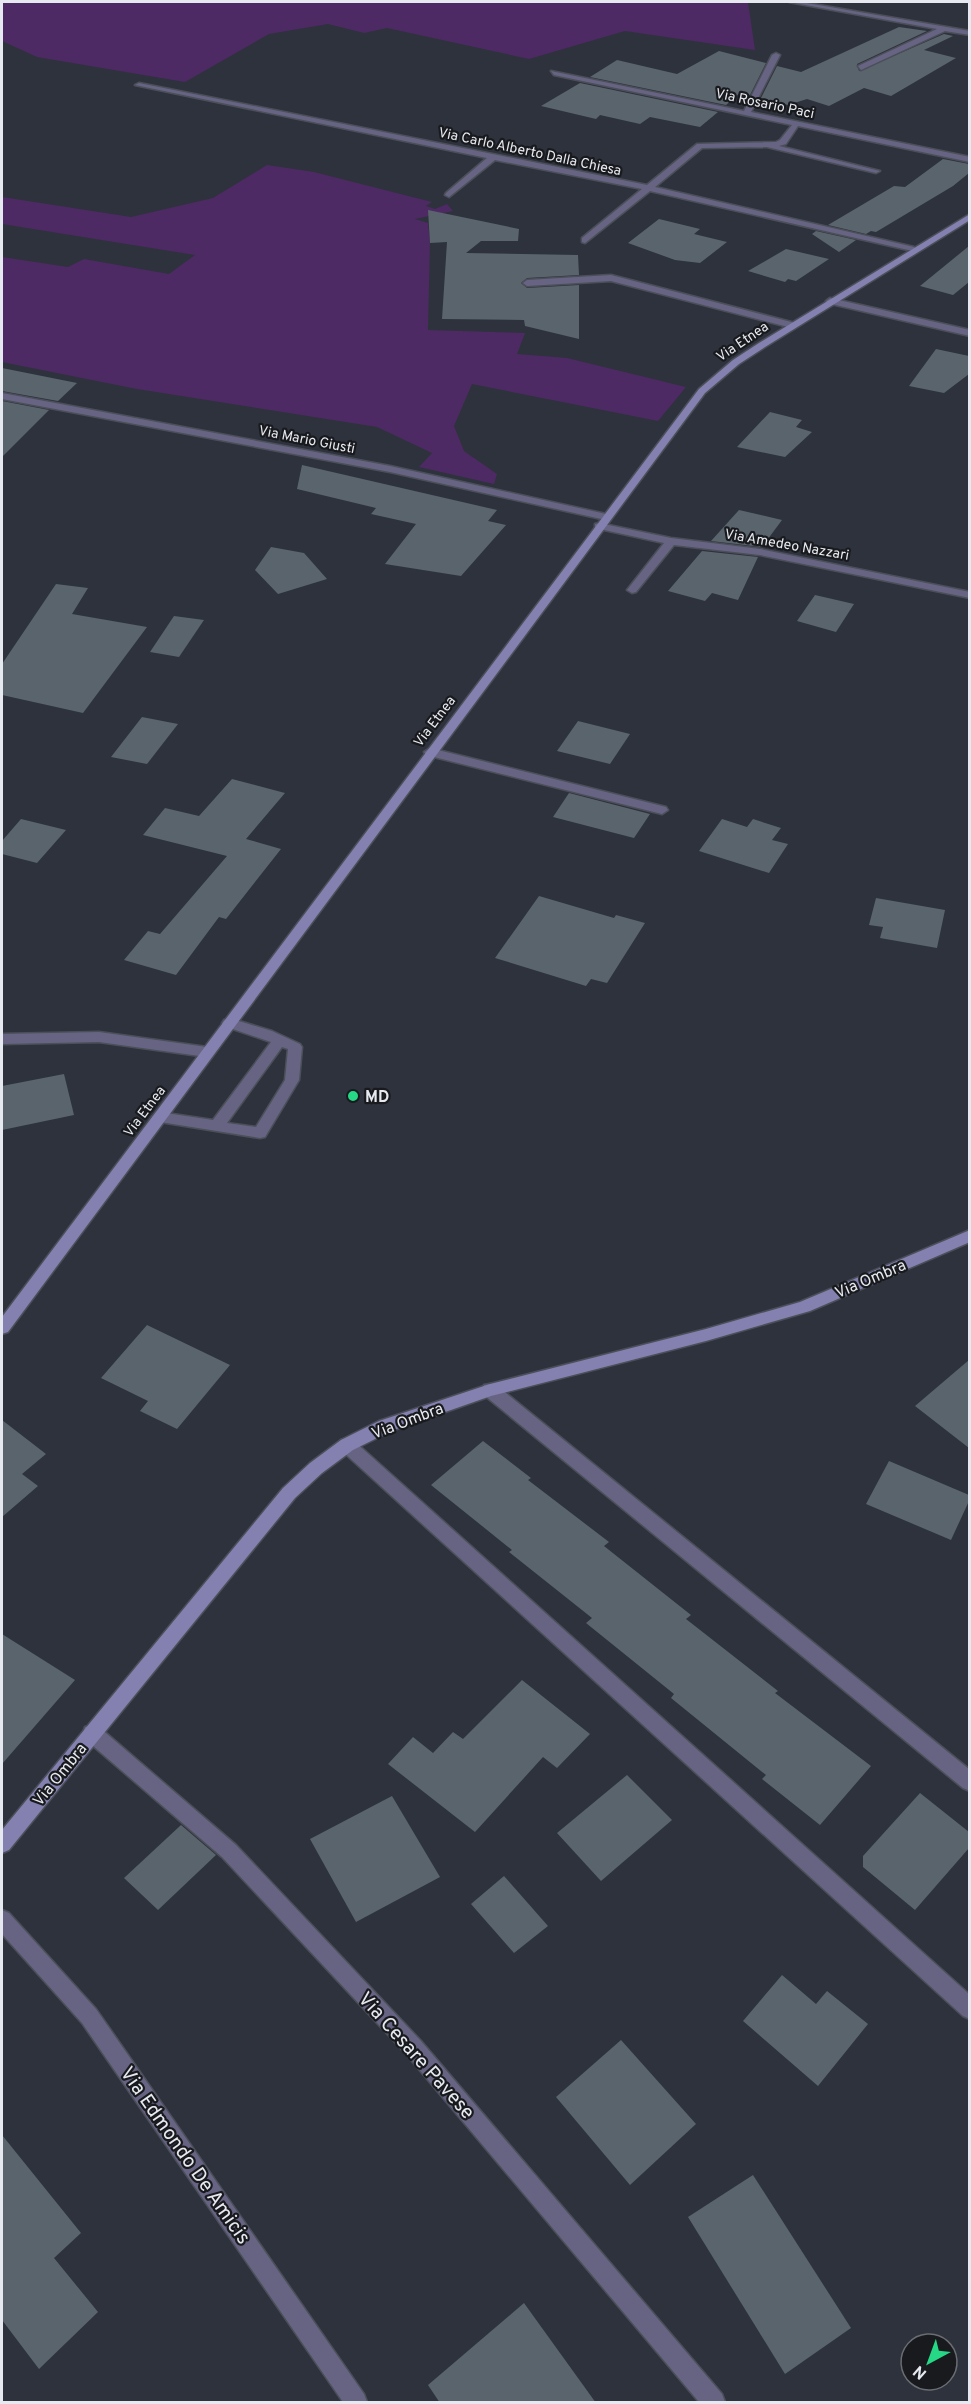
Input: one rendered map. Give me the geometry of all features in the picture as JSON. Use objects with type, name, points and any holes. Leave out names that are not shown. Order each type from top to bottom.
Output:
[{"type":"main road","name":"Via Etnea","points":[[2,1328],[602,521],[702,391],[762,345],[969,216]]},
{"type":"main road","name":"Via Ombra","points":[[2,1844],[288,1494],[316,1468],[347,1445],[385,1426],[490,1390],[706,1335],[804,1307],[969,1235]]},
{"type":"street","points":[[792,2],[969,33]]},
{"type":"street","points":[[839,10],[848,2]]},
{"type":"street","points":[[861,68],[943,29]]},
{"type":"street","points":[[747,113],[776,55]]},
{"type":"street","name":"Via Rosario Paci","points":[[554,73],[969,160]]},
{"type":"street","name":"Via Carlo Alberto Dalla Chiesa","points":[[140,85],[647,188],[914,250]]},
{"type":"street","points":[[585,240],[700,146],[765,145],[783,142],[797,123]]},
{"type":"street","points":[[765,145],[876,171]]},
{"type":"street","points":[[449,195],[493,157]]},
{"type":"street","points":[[527,283],[611,278],[792,326]]},
{"type":"street","points":[[830,301],[969,333]]},
{"type":"street","name":"Via Mario Giusti","points":[[2,396],[390,469],[602,521]]},
{"type":"street","name":"Via Amedeo Nazzari","points":[[602,521],[671,541],[760,552],[969,595]]},
{"type":"street","points":[[632,590],[671,541]]},
{"type":"street","points":[[430,752],[662,810]]},
{"type":"street","points":[[159,1117],[260,1133],[292,1080],[295,1047],[229,1023]]},
{"type":"street","points":[[2,1038],[99,1037],[207,1052]]},
{"type":"street","points":[[217,1126],[280,1040]]},
{"type":"street","points":[[490,1390],[969,1782]]},
{"type":"street","points":[[347,1445],[969,2009]]},
{"type":"street","name":"Via Cesare Pavese","points":[[92,1733],[229,1851],[414,2048],[714,2403]]},
{"type":"street","name":"Via Edmondo De Amicis","points":[[2,1920],[90,2016],[356,2403]]},
{"type":"shaded area","points":[[2,2],[748,2],[755,50],[625,31],[529,59],[387,28],[364,33],[328,24],[269,34],[185,82],[37,57],[2,41]]},
{"type":"shaded area","points":[[267,165],[314,172],[432,202],[426,206],[435,209],[447,204],[453,211],[415,219],[428,223],[430,243],[428,330],[525,333],[517,354],[567,358],[686,387],[658,421],[472,384],[454,426],[464,451],[497,474],[494,484],[419,467],[432,453],[377,427],[137,389],[2,362],[2,257],[68,267],[84,259],[169,274],[195,255],[2,224],[2,197],[131,217],[213,198]]},
{"type":"building","points":[[899,27],[927,31],[857,64],[859,71],[944,34],[953,36],[924,50],[956,58],[891,96],[864,88],[829,106],[807,99],[788,105],[761,98],[777,66],[801,72]]},
{"type":"building","points":[[719,51],[766,63],[750,95],[741,92],[726,105],[590,77],[617,60],[677,74]]},
{"type":"building","points":[[580,83],[718,112],[700,127],[650,117],[640,124],[600,115],[596,119],[541,106]]},
{"type":"building","points":[[943,159],[969,164],[969,173],[953,186],[876,232],[871,231],[866,234],[828,225],[894,186],[905,187]]},
{"type":"building","points":[[428,210],[519,229],[518,241],[481,241],[466,253],[578,255],[579,275],[527,278],[521,283],[527,288],[579,285],[579,339],[525,326],[524,320],[442,319],[447,242],[430,243]]},
{"type":"building","points":[[659,219],[700,229],[694,234],[727,242],[700,263],[675,260],[628,243]]},
{"type":"building","points":[[816,231],[856,240],[839,252],[812,234]]},
{"type":"building","points":[[969,246],[969,282],[953,295],[920,286]]},
{"type":"building","points":[[786,249],[829,259],[796,281],[788,279],[785,282],[748,271]]},
{"type":"building","points":[[936,349],[969,356],[969,374],[944,393],[909,386]]},
{"type":"building","points":[[2,368],[77,383],[58,401],[2,391]]},
{"type":"building","points":[[2,401],[49,410],[2,457]]},
{"type":"building","points":[[770,412],[802,420],[796,427],[812,432],[785,457],[737,447]]},
{"type":"building","points":[[302,465],[497,510],[488,521],[506,525],[461,576],[385,564],[416,524],[371,514],[376,508],[297,489]]},
{"type":"building","points":[[739,510],[782,520],[762,547],[711,541]]},
{"type":"building","points":[[271,547],[304,553],[327,579],[278,594],[255,570]]},
{"type":"building","points":[[702,551],[758,557],[738,600],[712,593],[705,601],[668,591]]},
{"type":"building","points":[[56,584],[88,588],[72,614],[147,627],[83,713],[2,695],[2,664]]},
{"type":"building","points":[[815,595],[854,604],[836,632],[797,621]]},
{"type":"building","points":[[174,616],[204,620],[179,657],[150,652]]},
{"type":"building","points":[[142,717],[178,724],[147,764],[111,757]]},
{"type":"building","points":[[578,721],[630,734],[610,764],[557,751]]},
{"type":"building","points":[[232,779],[285,793],[246,839],[281,849],[226,919],[219,917],[176,975],[124,960],[148,931],[160,934],[227,856],[143,835],[165,808],[199,816]]},
{"type":"building","points":[[569,793],[650,814],[634,838],[553,817]]},
{"type":"building","points":[[21,819],[66,830],[37,863],[2,854],[2,841]]},
{"type":"building","points":[[722,819],[747,827],[753,819],[781,828],[772,840],[788,844],[769,873],[699,851]]},
{"type":"building","points":[[539,896],[614,918],[616,915],[645,923],[607,983],[591,979],[586,986],[495,958]]},
{"type":"building","points":[[876,898],[945,910],[937,948],[880,938],[883,927],[869,925]]},
{"type":"building","points":[[64,1074],[74,1115],[2,1130],[2,1086]]},
{"type":"building","points":[[147,1325],[230,1365],[177,1429],[140,1411],[148,1401],[101,1378]]},
{"type":"building","points":[[969,1360],[969,1448],[915,1406]]},
{"type":"building","points":[[2,1420],[46,1454],[22,1474],[38,1486],[2,1517]]},
{"type":"building","points":[[483,1441],[531,1478],[528,1480],[609,1542],[604,1546],[691,1615],[686,1619],[778,1691],[775,1693],[871,1766],[820,1825],[762,1779],[766,1775],[671,1698],[674,1694],[586,1623],[592,1618],[509,1552],[512,1550],[431,1485]]},
{"type":"building","points":[[889,1461],[969,1495],[969,1501],[951,1540],[866,1504]]},
{"type":"building","points":[[2,1634],[75,1680],[2,1764]]},
{"type":"building","points":[[522,1680],[590,1734],[557,1768],[543,1757],[475,1832],[388,1764],[413,1737],[433,1753],[453,1732],[463,1739]]},
{"type":"building","points":[[627,1775],[672,1820],[601,1881],[557,1833]]},
{"type":"building","points":[[920,1793],[969,1832],[969,1848],[915,1910],[863,1867],[863,1856]]},
{"type":"building","points":[[392,1796],[440,1877],[356,1922],[310,1839]]},
{"type":"building","points":[[181,1825],[216,1855],[158,1910],[124,1878]]},
{"type":"building","points":[[504,1876],[548,1926],[514,1953],[471,1904]]},
{"type":"building","points":[[782,1975],[816,2004],[827,1991],[868,2024],[818,2086],[743,2021]]},
{"type":"building","points":[[621,2040],[696,2124],[630,2185],[556,2097]]},
{"type":"building","points":[[2,2135],[81,2233],[54,2258],[98,2312],[39,2369],[2,2320]]},
{"type":"building","points":[[753,2175],[851,2328],[785,2374],[688,2217]]},
{"type":"building","points":[[524,2303],[596,2403],[440,2403],[428,2385]]},
{"type":"place","name":"MD","points":[[353,1096]]}]
